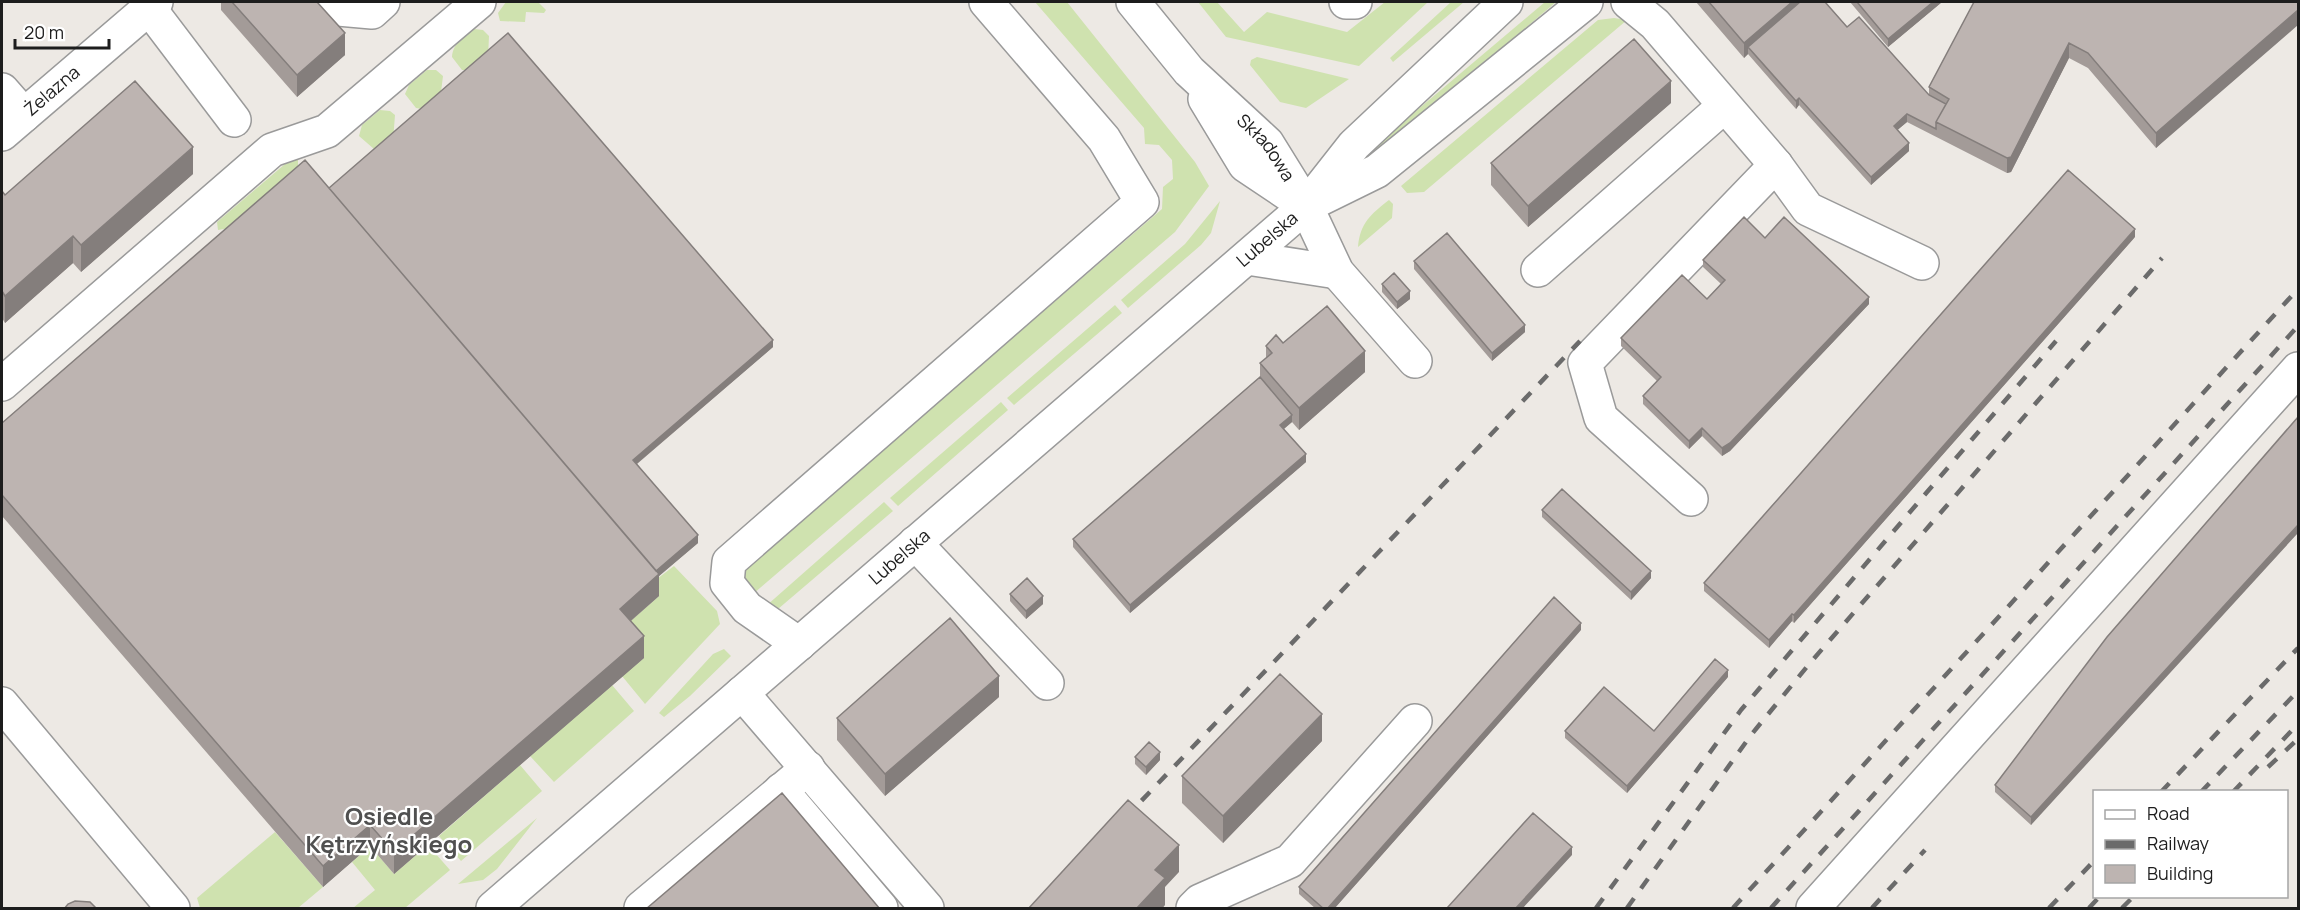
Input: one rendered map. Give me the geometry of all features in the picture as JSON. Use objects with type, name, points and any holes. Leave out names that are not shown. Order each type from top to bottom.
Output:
[{"type":"street","points":[[321,2],[327,8],[372,12],[383,2]]},
{"type":"street","points":[[2,384],[272,150],[327,131],[479,2]]},
{"type":"street","points":[[799,644],[747,608],[727,583],[729,562],[1142,202],[1104,139],[986,2]]},
{"type":"street","name":"Składowa","points":[[1133,2],[1189,71],[1245,165],[1306,206]]},
{"type":"street","points":[[1346,2],[1355,2]]},
{"type":"street","name":"Lubelska","points":[[493,909],[1306,206],[1354,146],[1506,2]]},
{"type":"street","name":"Lubelska","points":[[1306,206],[1377,171],[1586,2]]},
{"type":"street","points":[[1628,2],[1654,24],[1723,107],[1776,165],[1808,209],[1922,263]]},
{"type":"street","points":[[152,5],[234,120]]},
{"type":"street","name":"Żelazna","points":[[13,125],[152,5]]},
{"type":"street","points":[[2,90],[13,125]]},
{"type":"street","points":[[1538,270],[1723,107]]},
{"type":"street","points":[[1691,499],[1601,418],[1585,363],[1776,165]]},
{"type":"street","points":[[1306,206],[1337,272],[1415,361]]},
{"type":"street","points":[[1246,258],[1337,272]]},
{"type":"street","points":[[1813,909],[2298,369]]},
{"type":"street","points":[[915,543],[1047,682]]},
{"type":"street","points":[[742,693],[927,909]]},
{"type":"street","points":[[2,704],[173,909]]},
{"type":"street","points":[[1193,909],[1200,901],[1290,861],[1415,721]]},
{"type":"street","points":[[641,909],[808,768]]},
{"type":"street","points":[[781,790],[881,909]]},
{"type":"green space","points":[[506,2],[538,2],[546,10],[544,13],[526,12],[525,22],[500,21],[498,13]]},
{"type":"green space","points":[[1035,2],[1067,2],[1195,162],[1209,186],[1175,232],[753,594],[738,575],[1162,209],[1163,187],[1173,179],[1172,160],[1159,145],[1145,144],[1144,128]]},
{"type":"green space","points":[[1198,2],[1217,2],[1244,32],[1267,12],[1347,32],[1385,2],[1428,2],[1359,66],[1226,37]]},
{"type":"green space","points":[[1451,2],[1464,2],[1393,62],[1390,58]]},
{"type":"green space","points":[[1545,2],[1556,2],[1377,155],[1371,149]]},
{"type":"green space","points":[[1614,18],[1627,20],[1424,192],[1407,193],[1401,186],[1598,20]]},
{"type":"green space","points":[[474,29],[483,30],[489,36],[488,58],[474,70],[462,70],[452,57],[454,48]]},
{"type":"green space","points":[[1257,57],[1349,79],[1306,108],[1280,102],[1250,65],[1251,60]]},
{"type":"green space","points":[[427,70],[436,70],[443,76],[440,100],[428,110],[416,108],[405,94],[409,85]]},
{"type":"green space","points":[[380,110],[390,111],[395,115],[393,141],[381,151],[374,149],[359,136],[362,125]]},
{"type":"green space","points":[[298,157],[298,171],[247,225],[218,230],[217,222],[285,164]]},
{"type":"green space","points":[[1389,200],[1393,204],[1392,218],[1358,247],[1364,225]]},
{"type":"green space","points":[[1220,201],[1211,233],[1201,245],[1128,308],[1121,300],[1185,244]]},
{"type":"green space","points":[[1115,305],[1122,313],[1014,405],[1007,398]]},
{"type":"green space","points":[[1001,402],[1008,410],[898,506],[890,498]]},
{"type":"green space","points":[[884,502],[893,511],[778,609],[769,609],[766,606]]},
{"type":"green space","points":[[674,566],[717,611],[720,624],[645,704],[622,676],[644,658],[620,630],[659,596],[649,585]]},
{"type":"green space","points":[[724,649],[731,656],[690,696],[664,717],[659,713],[713,654]]},
{"type":"green space","points":[[612,685],[634,711],[554,782],[530,756]]},
{"type":"green space","points":[[520,765],[542,791],[461,861],[439,836]]},
{"type":"green space","points":[[537,818],[497,869],[483,880],[458,884]]},
{"type":"green space","points":[[275,832],[323,887],[298,908],[200,908],[197,898]]},
{"type":"green space","points":[[428,845],[450,870],[405,908],[353,908],[375,890],[352,862],[370,846],[394,874]]},
{"type":"building","points":[[232,2],[317,2],[345,33],[297,75]]},
{"type":"building","points":[[1709,2],[1792,2],[1744,43]]},
{"type":"building","points":[[1800,2],[1825,2],[1847,27],[1859,17],[1929,95],[1946,104],[1936,122],[1936,129],[1907,114],[1894,126],[1909,143],[1871,177],[1799,98],[1796,101],[1748,47]]},
{"type":"building","points":[[1857,2],[1933,2],[1888,39]]},
{"type":"building","points":[[1974,2],[2298,2],[2298,10],[2156,133],[2088,53],[2069,43],[2011,157],[2007,158],[1936,122],[1949,99],[1929,87]]},
{"type":"building","points":[[508,33],[773,340],[633,460],[698,535],[656,571],[329,188]]},
{"type":"building","points":[[1634,39],[1671,81],[1528,206],[1491,163]]},
{"type":"building","points":[[135,81],[193,147],[81,245],[73,236],[5,296],[2,291],[2,191],[5,195]]},
{"type":"building","points":[[305,160],[659,574],[620,609],[644,636],[394,852],[370,825],[323,866],[2,495],[2,423]]},
{"type":"building","points":[[2068,170],[2135,229],[1794,615],[1792,614],[1769,640],[1704,583]]},
{"type":"building","points":[[1744,217],[1765,238],[1784,217],[1869,297],[1730,443],[1722,448],[1702,428],[1689,441],[1643,396],[1661,377],[1621,338],[1682,275],[1707,299],[1725,280],[1703,260]]},
{"type":"building","points":[[1447,233],[1525,325],[1492,353],[1414,261]]},
{"type":"building","points":[[1394,273],[1410,291],[1397,302],[1382,284]]},
{"type":"building","points":[[1327,306],[1365,351],[1299,408],[1260,363],[1272,353],[1266,346],[1276,335],[1283,343]]},
{"type":"building","points":[[1260,377],[1292,415],[1280,425],[1306,454],[1130,605],[1073,539]]},
{"type":"building","points":[[2298,417],[2298,525],[2031,817],[1995,785],[2107,637]]},
{"type":"building","points":[[1562,489],[1651,571],[1631,592],[1542,510]]},
{"type":"building","points":[[1027,578],[1043,596],[1026,611],[1010,594]]},
{"type":"building","points":[[1554,597],[1581,623],[1327,909],[1324,909],[1299,887]]},
{"type":"building","points":[[950,618],[999,676],[885,774],[837,718]]},
{"type":"building","points":[[1715,659],[1728,670],[1627,786],[1565,731],[1604,687],[1654,731]]},
{"type":"building","points":[[1280,674],[1322,714],[1223,816],[1182,776]]},
{"type":"building","points":[[1149,742],[1160,752],[1146,767],[1135,757]]},
{"type":"building","points":[[782,793],[880,909],[646,909]]},
{"type":"building","points":[[1128,800],[1179,845],[1155,870],[1165,878],[1136,909],[1028,909]]},
{"type":"building","points":[[1533,813],[1572,847],[1515,909],[1447,909],[1447,908]]},
{"type":"building","points":[[75,901],[90,902],[97,909],[64,909]]},
{"type":"railway","points":[[1627,908],[1751,735],[1810,663],[2162,258]]},
{"type":"railway","points":[[1733,908],[2298,289]]},
{"type":"railway","points":[[1771,908],[2298,326]]},
{"type":"railway","points":[[1125,818],[1580,341]]},
{"type":"railway","points":[[1596,908],[1741,710],[2056,341]]},
{"type":"railway","points":[[2163,790],[2298,648]]},
{"type":"railway","points":[[2203,790],[2298,691]]},
{"type":"railway","points":[[2235,790],[2298,724]]},
{"type":"railway","points":[[2268,767],[2298,739]]},
{"type":"railway","points":[[1872,908],[1925,850]]},
{"type":"railway","points":[[2049,908],[2093,862]]},
{"type":"railway","points":[[2089,908],[2098,898]]},
{"type":"railway","points":[[2122,908],[2132,898]]},
{"type":"district","name":"Osiedle Kętrzyńskiego","points":[[389,831]]}]
